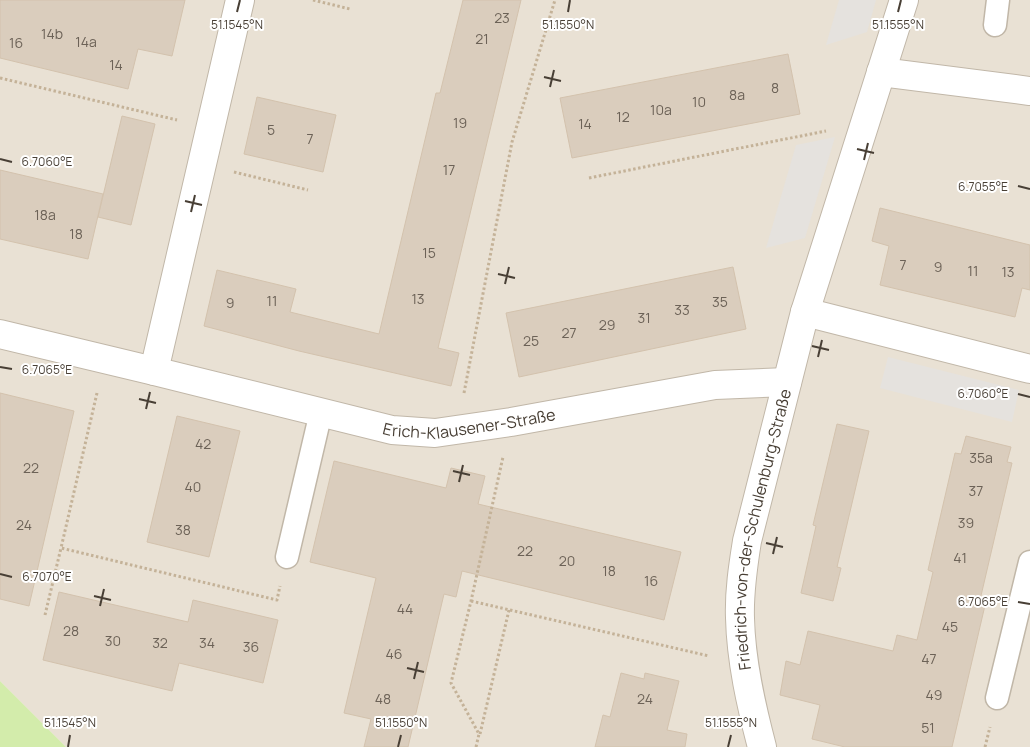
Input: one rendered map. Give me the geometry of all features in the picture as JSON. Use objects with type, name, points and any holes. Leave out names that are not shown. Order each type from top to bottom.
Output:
[{"type":"street","points":[[154,372],[240,0]]},
{"type":"street","name":"Friedrich-von-der-Schulenburg-Straße","points":[[762,747],[752,711],[740,618],[742,574],[747,541],[805,312],[904,0]]},
{"type":"street","points":[[881,72],[1030,91]]},
{"type":"street","points":[[805,312],[1030,369]]},
{"type":"street","name":"Erich-Klausener-Straße","points":[[0,334],[392,430],[435,433],[511,422],[715,384],[787,382]]},
{"type":"lane","points":[[995,25],[998,0]]},
{"type":"lane","points":[[287,557],[321,412]]},
{"type":"lane","points":[[997,698],[1030,562]]},
{"type":"path","points":[[313,0],[350,9]]},
{"type":"path","points":[[457,430],[512,142],[556,0]]},
{"type":"path","points":[[0,78],[210,128]]},
{"type":"path","points":[[589,178],[866,123]]},
{"type":"path","points":[[202,164],[308,190]]},
{"type":"path","points":[[45,615],[105,360]]},
{"type":"path","points":[[479,734],[451,683],[511,422]]},
{"type":"path","points":[[61,548],[276,600],[287,557]]},
{"type":"path","points":[[471,601],[745,664]]},
{"type":"path","points":[[476,747],[509,610]]},
{"type":"shaded area","points":[[0,0],[1030,0],[1030,747],[66,747],[0,681]]},
{"type":"shaded area","points":[[839,0],[876,0],[867,32],[826,45]]},
{"type":"shaded area","points":[[835,137],[805,238],[766,248],[796,145]]},
{"type":"shaded area","points":[[888,357],[1019,390],[1012,422],[880,388]]},
{"type":"green space","points":[[0,681],[66,747],[0,747]]},
{"type":"building","points":[[0,0],[185,0],[172,56],[138,49],[128,89],[0,58]]},
{"type":"building","points":[[463,0],[521,0],[438,348],[459,353],[451,386],[299,351],[204,326],[217,270],[296,289],[290,312],[379,334],[436,93],[440,93]]},
{"type":"building","points":[[788,54],[800,114],[572,158],[560,98]]},
{"type":"building","points":[[257,97],[336,115],[323,172],[244,154]]},
{"type":"building","points":[[122,116],[155,124],[131,225],[98,217]]},
{"type":"building","points":[[0,170],[103,194],[88,259],[0,239]]},
{"type":"building","points":[[880,208],[1030,245],[1030,290],[1022,288],[1015,317],[880,285],[889,246],[872,241]]},
{"type":"building","points":[[733,267],[746,329],[519,377],[506,313]]},
{"type":"building","points":[[0,393],[74,411],[29,606],[0,599]]},
{"type":"building","points":[[177,416],[240,431],[209,557],[147,542]]},
{"type":"building","points":[[837,424],[869,431],[837,567],[841,568],[833,601],[801,593],[816,526],[813,525]]},
{"type":"building","points":[[966,436],[1011,447],[1007,462],[1012,463],[980,600],[986,601],[952,747],[845,747],[812,739],[820,705],[780,695],[786,661],[800,665],[808,631],[893,651],[897,635],[917,640],[933,572],[928,570],[955,453],[961,454]]},
{"type":"building","points":[[334,461],[446,488],[451,468],[485,476],[478,504],[681,552],[664,620],[462,571],[456,597],[444,594],[408,747],[364,747],[371,719],[344,713],[376,578],[310,562]]},
{"type":"building","points":[[59,592],[188,622],[193,600],[278,620],[263,683],[179,663],[172,691],[43,660]]},
{"type":"building","points":[[621,673],[644,679],[645,673],[679,681],[667,730],[687,734],[685,747],[595,747],[603,715],[610,717]]}]
